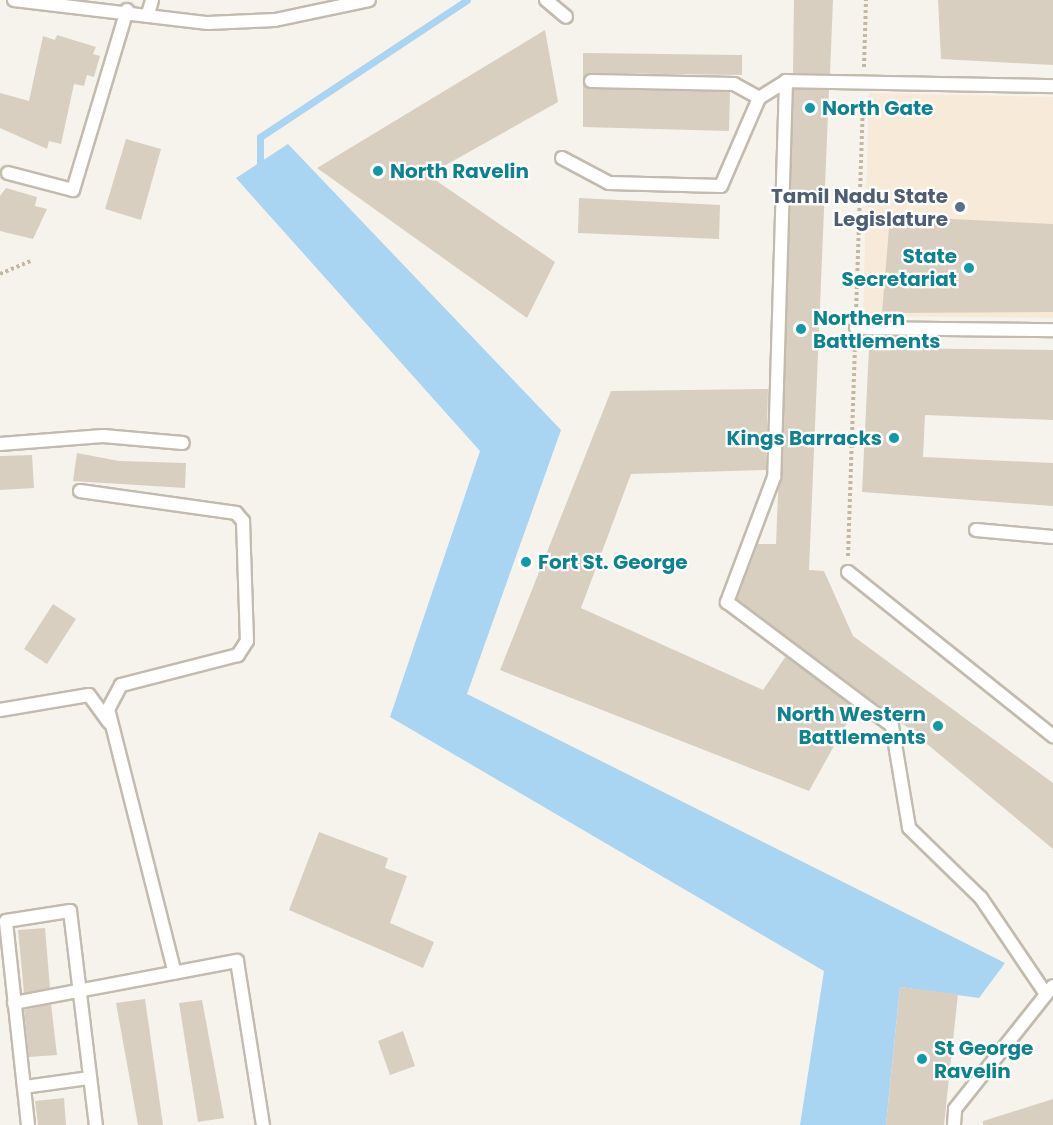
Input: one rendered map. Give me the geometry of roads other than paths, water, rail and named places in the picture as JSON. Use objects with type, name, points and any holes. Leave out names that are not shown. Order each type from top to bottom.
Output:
[{"type":"lane","points":[[14,0],[127,10],[208,23],[275,20],[369,0]]},
{"type":"lane","points":[[148,14],[152,0]]},
{"type":"lane","points":[[546,0],[566,17]]},
{"type":"lane","points":[[8,173],[73,190],[127,10]]},
{"type":"lane","points":[[562,158],[609,183],[721,186],[759,98],[786,81],[864,79],[1053,86]]},
{"type":"lane","points":[[591,81],[734,84],[759,98]]},
{"type":"lane","points":[[786,81],[774,477],[727,602],[892,726],[909,828],[981,898],[1050,990],[955,1109],[954,1125]]},
{"type":"lane","points":[[856,328],[1053,330]]},
{"type":"lane","points":[[0,444],[103,436],[183,443]]},
{"type":"lane","points":[[80,491],[236,513],[243,521],[247,641],[238,655],[224,661],[121,685],[108,709],[117,734],[175,973]]},
{"type":"lane","points":[[976,530],[1053,537]]},
{"type":"lane","points":[[848,572],[1053,736]]},
{"type":"lane","points":[[0,710],[89,695],[117,734]]},
{"type":"lane","points":[[28,1125],[6,921],[70,911],[96,1125]]},
{"type":"lane","points":[[14,1003],[79,993],[237,960],[263,1125]]},
{"type":"lane","points":[[24,1087],[89,1078]]},
{"type":"water","points":[[288,144],[561,430],[467,694],[1005,963],[979,998],[900,987],[886,1125],[800,1125],[824,971],[390,717],[480,451],[236,178]]},
{"type":"waterway","points":[[260,170],[260,137],[467,0]]},
{"type":"place","name":"North Gate","points":[[810,108]]},
{"type":"place","name":"North Ravelin","points":[[378,171]]},
{"type":"place","name":"Tamil Nadu State Legislature","points":[[960,207]]},
{"type":"place","name":"State Secretariat","points":[[969,268]]},
{"type":"place","name":"Northern Battlements","points":[[801,329]]},
{"type":"place","name":"Kings Barracks","points":[[894,438]]},
{"type":"place","name":"Fort St. George","points":[[526,562]]},
{"type":"place","name":"North Western Battlements","points":[[938,726]]},
{"type":"place","name":"St George Ravelin","points":[[922,1059]]}]
